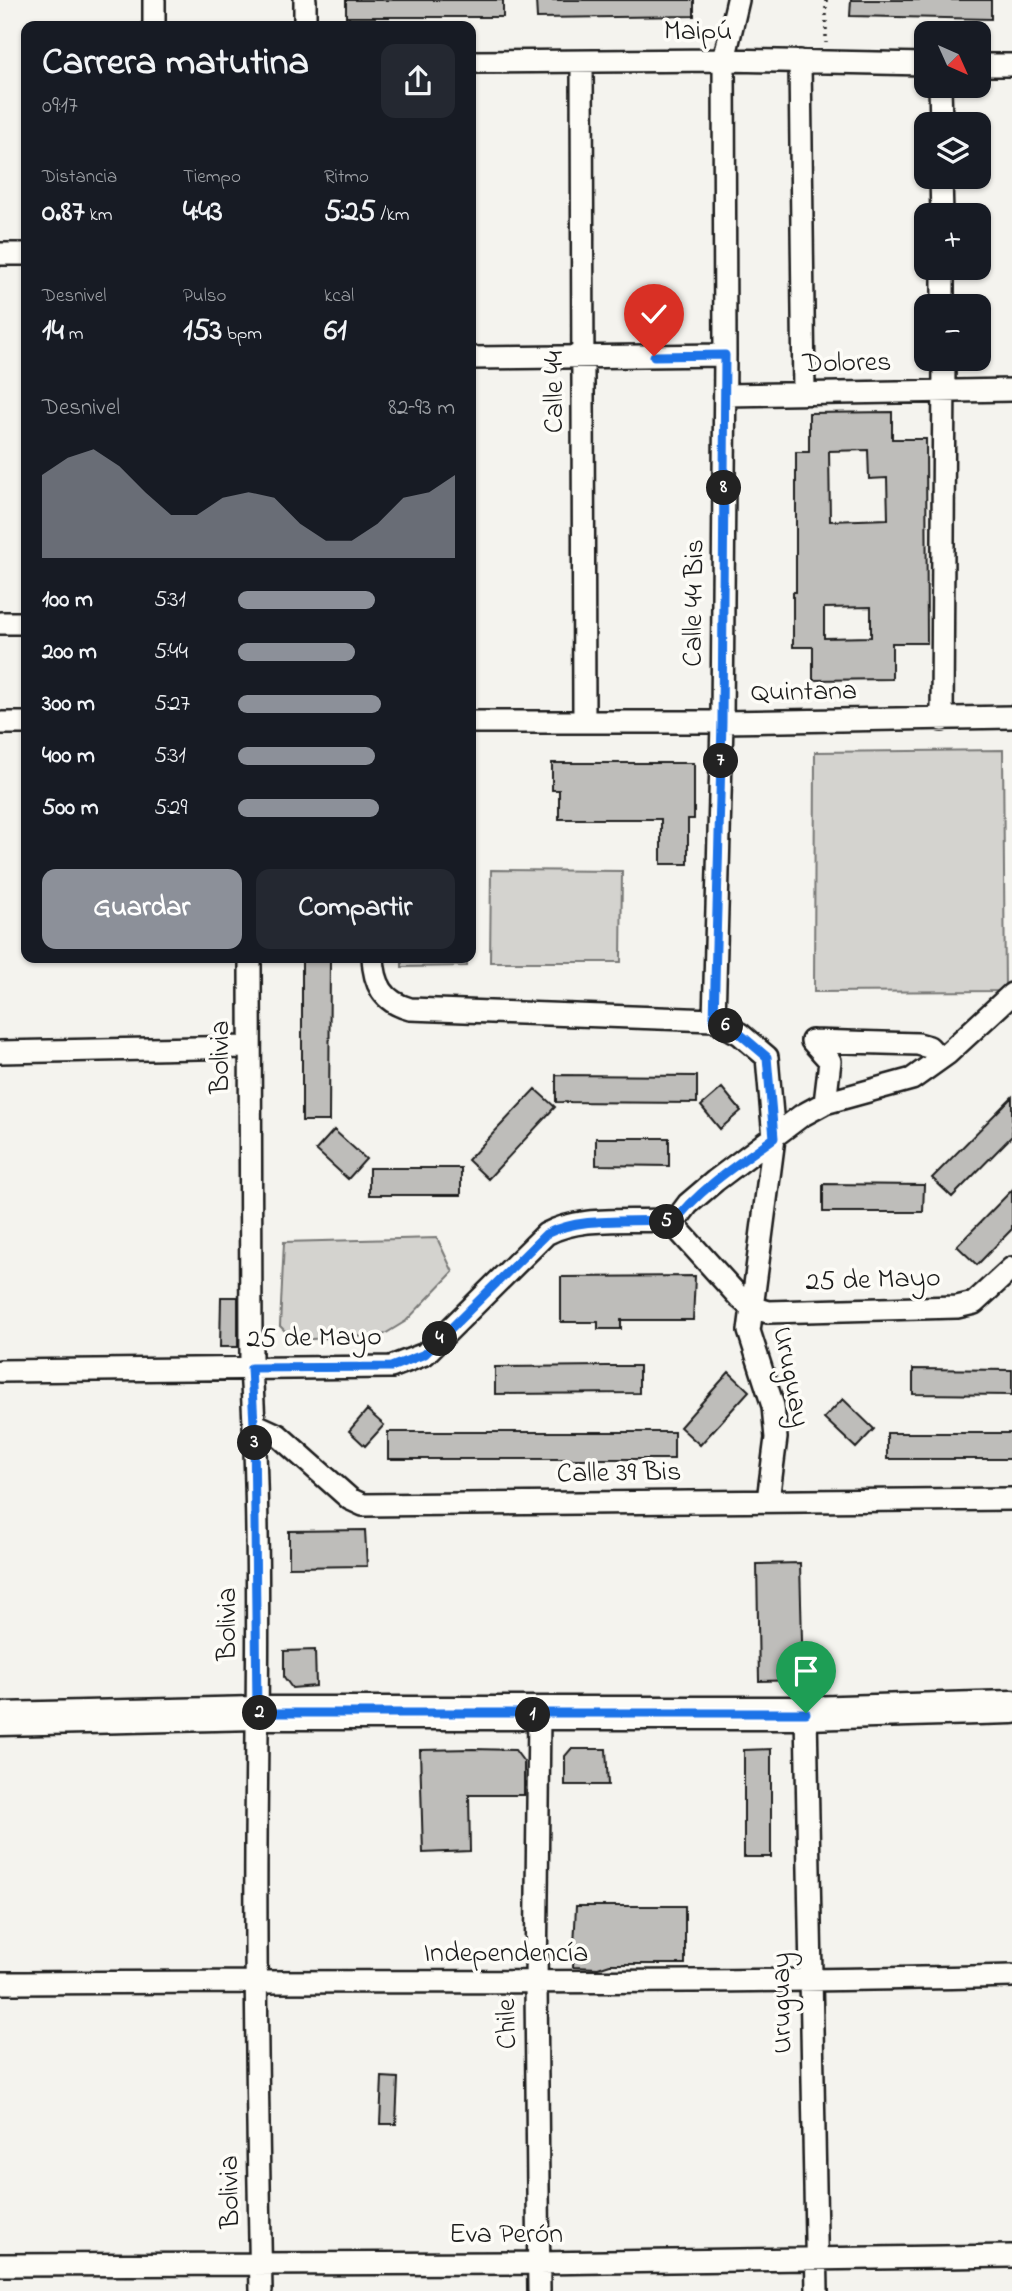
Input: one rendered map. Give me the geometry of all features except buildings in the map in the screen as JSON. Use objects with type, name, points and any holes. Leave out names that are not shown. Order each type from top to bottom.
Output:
[{"type":"main road","points":[[0,1719],[257,1713],[806,1713],[1012,1707]]},
{"type":"street","points":[[154,0],[154,21]]},
{"type":"street","points":[[305,0],[305,21]]},
{"type":"street","name":"Calle 44 Bis","points":[[714,1020],[722,722],[724,60],[738,0]]},
{"type":"street","name":"Maipú","points":[[476,62],[724,60],[914,64]]},
{"type":"street","points":[[800,61],[804,393]]},
{"type":"street","name":"Calle 44","points":[[582,62],[584,721]]},
{"type":"street","points":[[991,65],[1012,65]]},
{"type":"street","points":[[0,254],[21,254]]},
{"type":"street","points":[[476,358],[725,355]]},
{"type":"street","points":[[942,720],[944,371]]},
{"type":"street","name":"Dolores","points":[[725,395],[1012,390]]},
{"type":"street","points":[[0,623],[21,623]]},
{"type":"street","name":"Quintana","points":[[476,722],[942,720],[1012,717]]},
{"type":"street","points":[[0,723],[21,723]]},
{"type":"street","name":"Bolivia","points":[[250,963],[248,1047],[251,1368],[257,1713],[255,1980],[261,2291]]},
{"type":"street","points":[[373,963],[378,987],[395,1005],[410,1009],[714,1020]]},
{"type":"street","points":[[751,1307],[673,1224],[688,1203],[801,1116],[825,1103],[912,1079],[940,1059],[1012,994]]},
{"type":"street","name":"Uruguay","points":[[714,1020],[740,1034],[767,1057],[774,1138],[749,1331],[773,1406],[776,1438],[768,1500]]},
{"type":"street","points":[[825,1103],[830,1061],[812,1041],[918,1044],[929,1047],[940,1059]]},
{"type":"street","points":[[0,1052],[248,1047]]},
{"type":"street","name":"25 de Mayo","points":[[0,1371],[391,1367],[408,1363],[425,1354],[546,1234],[578,1223],[661,1220],[673,1224]]},
{"type":"street","name":"25 de Mayo","points":[[751,1307],[768,1312],[957,1307],[974,1303],[1012,1268]]},
{"type":"street","name":"Calle 39 Bis","points":[[254,1424],[278,1435],[350,1499],[363,1506],[1012,1499]]},
{"type":"street","name":"Uruguay","points":[[806,1713],[817,2291]]},
{"type":"street","name":"Chile","points":[[539,1715],[536,1984],[539,2291]]},
{"type":"street","name":"Independencía","points":[[0,1983],[255,1980],[536,1984],[810,1982],[1012,1976]]},
{"type":"street","name":"Eva Perón","points":[[0,2265],[539,2263],[1012,2256]]},
{"type":"path","points":[[826,0],[826,61]]},
{"type":"shaded area","points":[[1003,750],[1005,991],[814,992],[815,752]]},
{"type":"shaded area","points":[[491,870],[622,871],[621,962],[490,962]]},
{"type":"shaded area","points":[[402,963],[467,963],[467,966],[402,967]]},
{"type":"shaded area","points":[[437,1238],[453,1272],[406,1321],[383,1335],[294,1340],[280,1326],[284,1242]]},
{"type":"route","points":[[654,356],[725,355],[722,722],[714,1020],[740,1034],[767,1057],[774,1138],[688,1203],[673,1224],[661,1220],[578,1223],[562,1226],[546,1234],[425,1354],[408,1363],[391,1367],[251,1368],[257,1713],[806,1713]]}]
